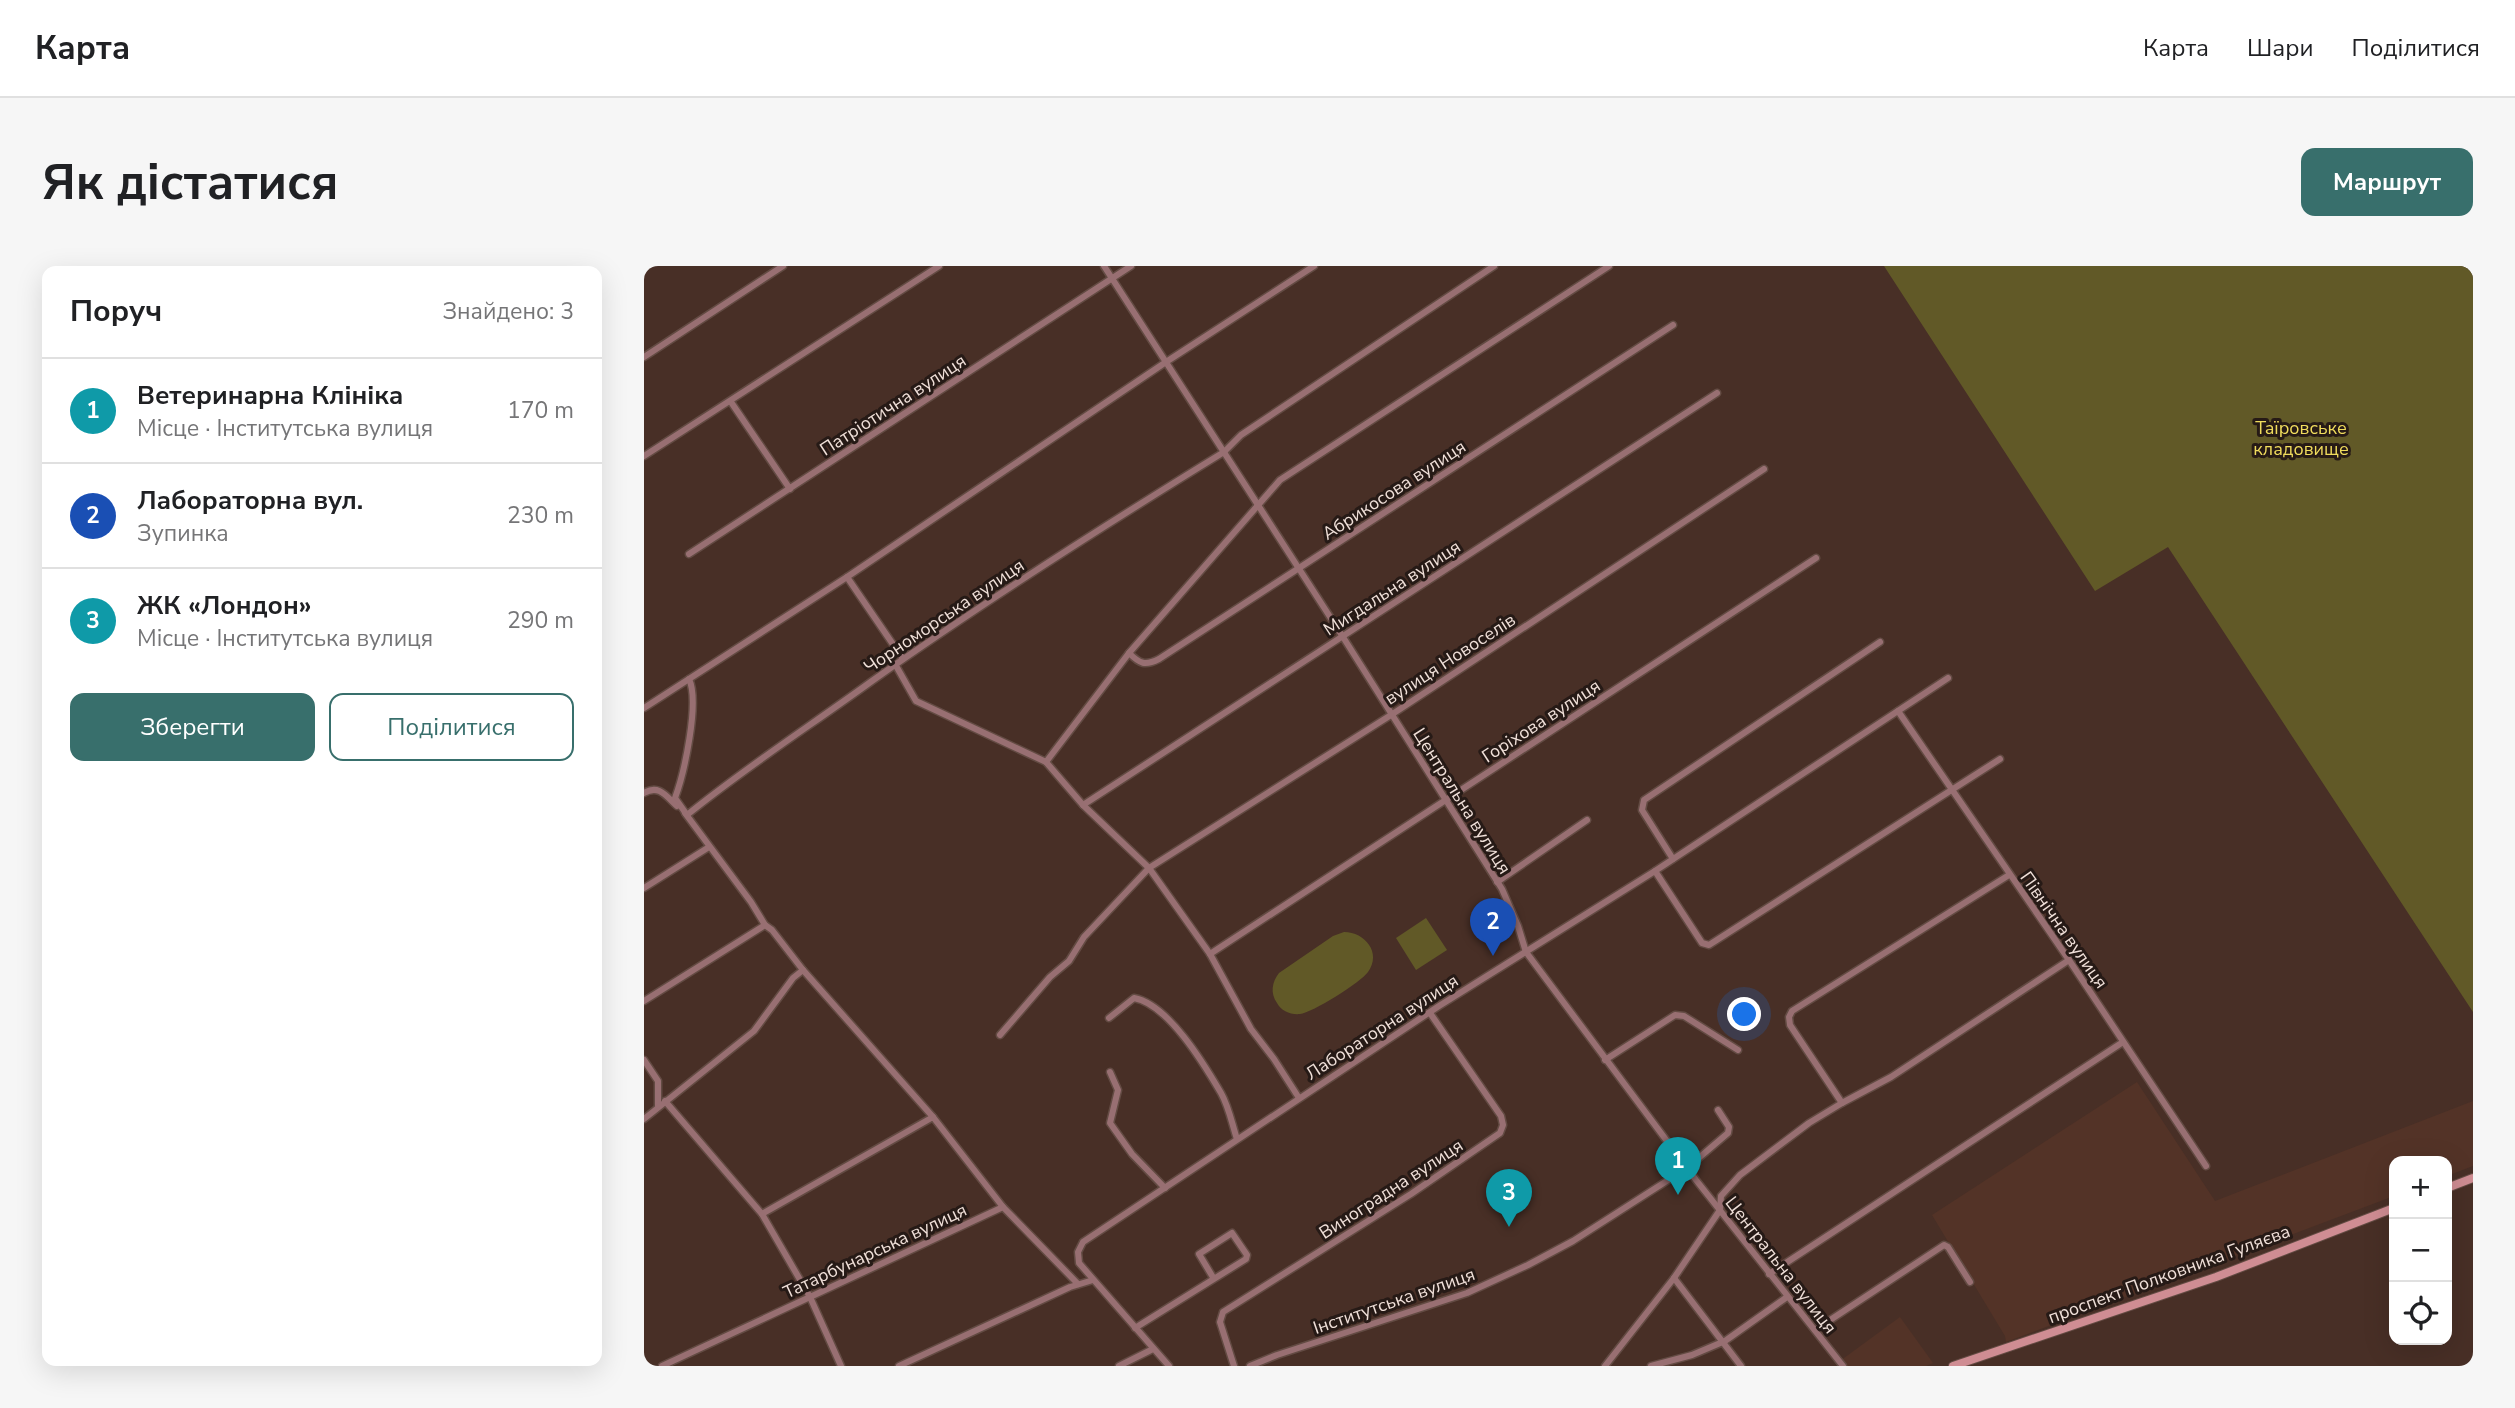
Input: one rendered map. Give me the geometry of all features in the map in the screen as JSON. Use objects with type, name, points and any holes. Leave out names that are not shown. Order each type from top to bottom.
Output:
[{"type":"main road","points":[[2452,1186],[2473,1178]]},
{"type":"main road","name":"проспект Полковника Гуляєва","points":[[1953,1366],[2216,1277],[2389,1210]]},
{"type":"street","points":[[644,356],[783,266]]},
{"type":"street","points":[[644,456],[939,266]]},
{"type":"street","name":"Центральна вулиця","points":[[1104,266],[1497,882],[1518,926],[1526,952],[1687,1168],[1843,1366]]},
{"type":"street","name":"Патріотична вулиця","points":[[690,554],[1131,266]]},
{"type":"street","points":[[644,708],[847,577],[1166,362],[1314,266]]},
{"type":"street","name":"Чорноморська вулиця","points":[[687,815],[737,775],[895,664],[1045,564],[1224,452],[1241,435],[1494,266]]},
{"type":"street","points":[[1046,762],[1129,653],[1280,480],[1609,266]]},
{"type":"street","name":"Абрикосова вулиця","points":[[1129,653],[1143,664],[1158,659],[1673,325]]},
{"type":"street","name":"Мигдальна вулиця","points":[[1083,805],[1717,393]]},
{"type":"street","points":[[731,402],[790,489]]},
{"type":"street","name":"вулиця Новоселів","points":[[1000,1035],[1050,977],[1069,961],[1084,937],[1149,868],[1391,715],[1764,469]]},
{"type":"street","name":"Горіхова вулиця","points":[[1210,954],[1816,558]]},
{"type":"street","points":[[847,577],[903,659]]},
{"type":"street","points":[[1673,859],[1642,810],[1644,800],[1880,642]]},
{"type":"street","points":[[895,664],[916,701],[1046,762],[1083,805],[1149,868],[1210,954],[1251,1029],[1299,1098]]},
{"type":"street","name":"Лабораторна вулиця","points":[[1093,1280],[1079,1263],[1080,1247],[1299,1098],[1655,872],[1948,678]]},
{"type":"street","points":[[689,679],[694,696],[683,777],[676,798],[765,925],[933,1117],[1003,1207],[1078,1284]]},
{"type":"street","name":"Північна вулиця","points":[[1898,711],[2206,1166]]},
{"type":"street","points":[[1655,872],[1702,943],[1709,945],[2000,759]]},
{"type":"street","points":[[644,793],[660,790],[687,815]]},
{"type":"street","points":[[1497,882],[1587,820]]},
{"type":"street","points":[[644,888],[709,847]]},
{"type":"street","points":[[1842,1103],[1790,1025],[1789,1017],[1792,1011],[2009,875]]},
{"type":"street","points":[[644,1001],[765,925]]},
{"type":"street","points":[[1605,1366],[1674,1278],[1720,1210],[1721,1196],[1740,1175],[1787,1138],[1842,1103],[1891,1077],[2069,960]]},
{"type":"street","points":[[644,1119],[754,1031],[793,978],[803,970]]},
{"type":"street","points":[[1109,1018],[1134,998],[1162,1012],[1190,1046],[1221,1094],[1237,1139]]},
{"type":"street","name":"Виноградна вулиця","points":[[1234,1366],[1220,1322],[1223,1312],[1411,1194],[1503,1129],[1501,1116],[1430,1013]]},
{"type":"street","points":[[1605,1060],[1675,1015],[1684,1016],[1738,1050]]},
{"type":"street","points":[[1769,1273],[2123,1042]]},
{"type":"street","points":[[644,1060],[658,1081],[659,1107]]},
{"type":"street","points":[[1110,1072],[1118,1090],[1110,1123],[1132,1154],[1165,1188]]},
{"type":"street","points":[[665,1101],[762,1214],[810,1297],[841,1366]]},
{"type":"street","name":"Інститутська вулиця","points":[[1250,1366],[1277,1354],[1467,1293],[1573,1241],[1687,1168],[1728,1133],[1729,1127],[1718,1110]]},
{"type":"street","points":[[762,1214],[933,1117]]},
{"type":"street","name":"Татарбунарська вулиця","points":[[662,1366],[1003,1207]]},
{"type":"street","points":[[1135,1328],[1214,1279],[1247,1257],[1232,1233],[1199,1254],[1214,1279]]},
{"type":"street","points":[[1815,1330],[1944,1245],[1948,1247],[1970,1282]]},
{"type":"street","points":[[1674,1278],[1741,1366]]},
{"type":"street","points":[[899,1366],[1078,1284],[1093,1280],[1169,1366]]},
{"type":"street","points":[[1651,1366],[1692,1355],[1723,1341],[1787,1297]]},
{"type":"street","points":[[1119,1366],[1153,1349]]},
{"type":"shaded area","points":[[2137,1082],[2215,1201],[2473,1101],[2473,1166],[2452,1174],[2452,1156],[2389,1156],[2389,1198],[2006,1342],[2005,1336],[1932,1215]]},
{"type":"shaded area","points":[[1900,1317],[1933,1363],[1926,1366],[1845,1366],[1840,1361]]},
{"type":"green space","name":"Таїровське кладовище","points":[[1884,266],[2473,266],[2473,1012],[2168,547],[2095,591]]},
{"type":"green space","points":[[1426,918],[1447,950],[1416,970],[1396,938]]},
{"type":"green space","points":[[1344,932],[1365,940],[1372,951],[1372,965],[1364,977],[1325,1003],[1306,1012],[1293,1014],[1281,1008],[1273,991],[1273,984],[1279,973],[1333,936]]},
{"type":"place","name":"Лабораторна вул.","points":[[1493,956]]},
{"type":"place","name":"Ветеринарна Клініка","points":[[1678,1195]]},
{"type":"place","name":"ЖК «Лондон»","points":[[1509,1227]]}]
